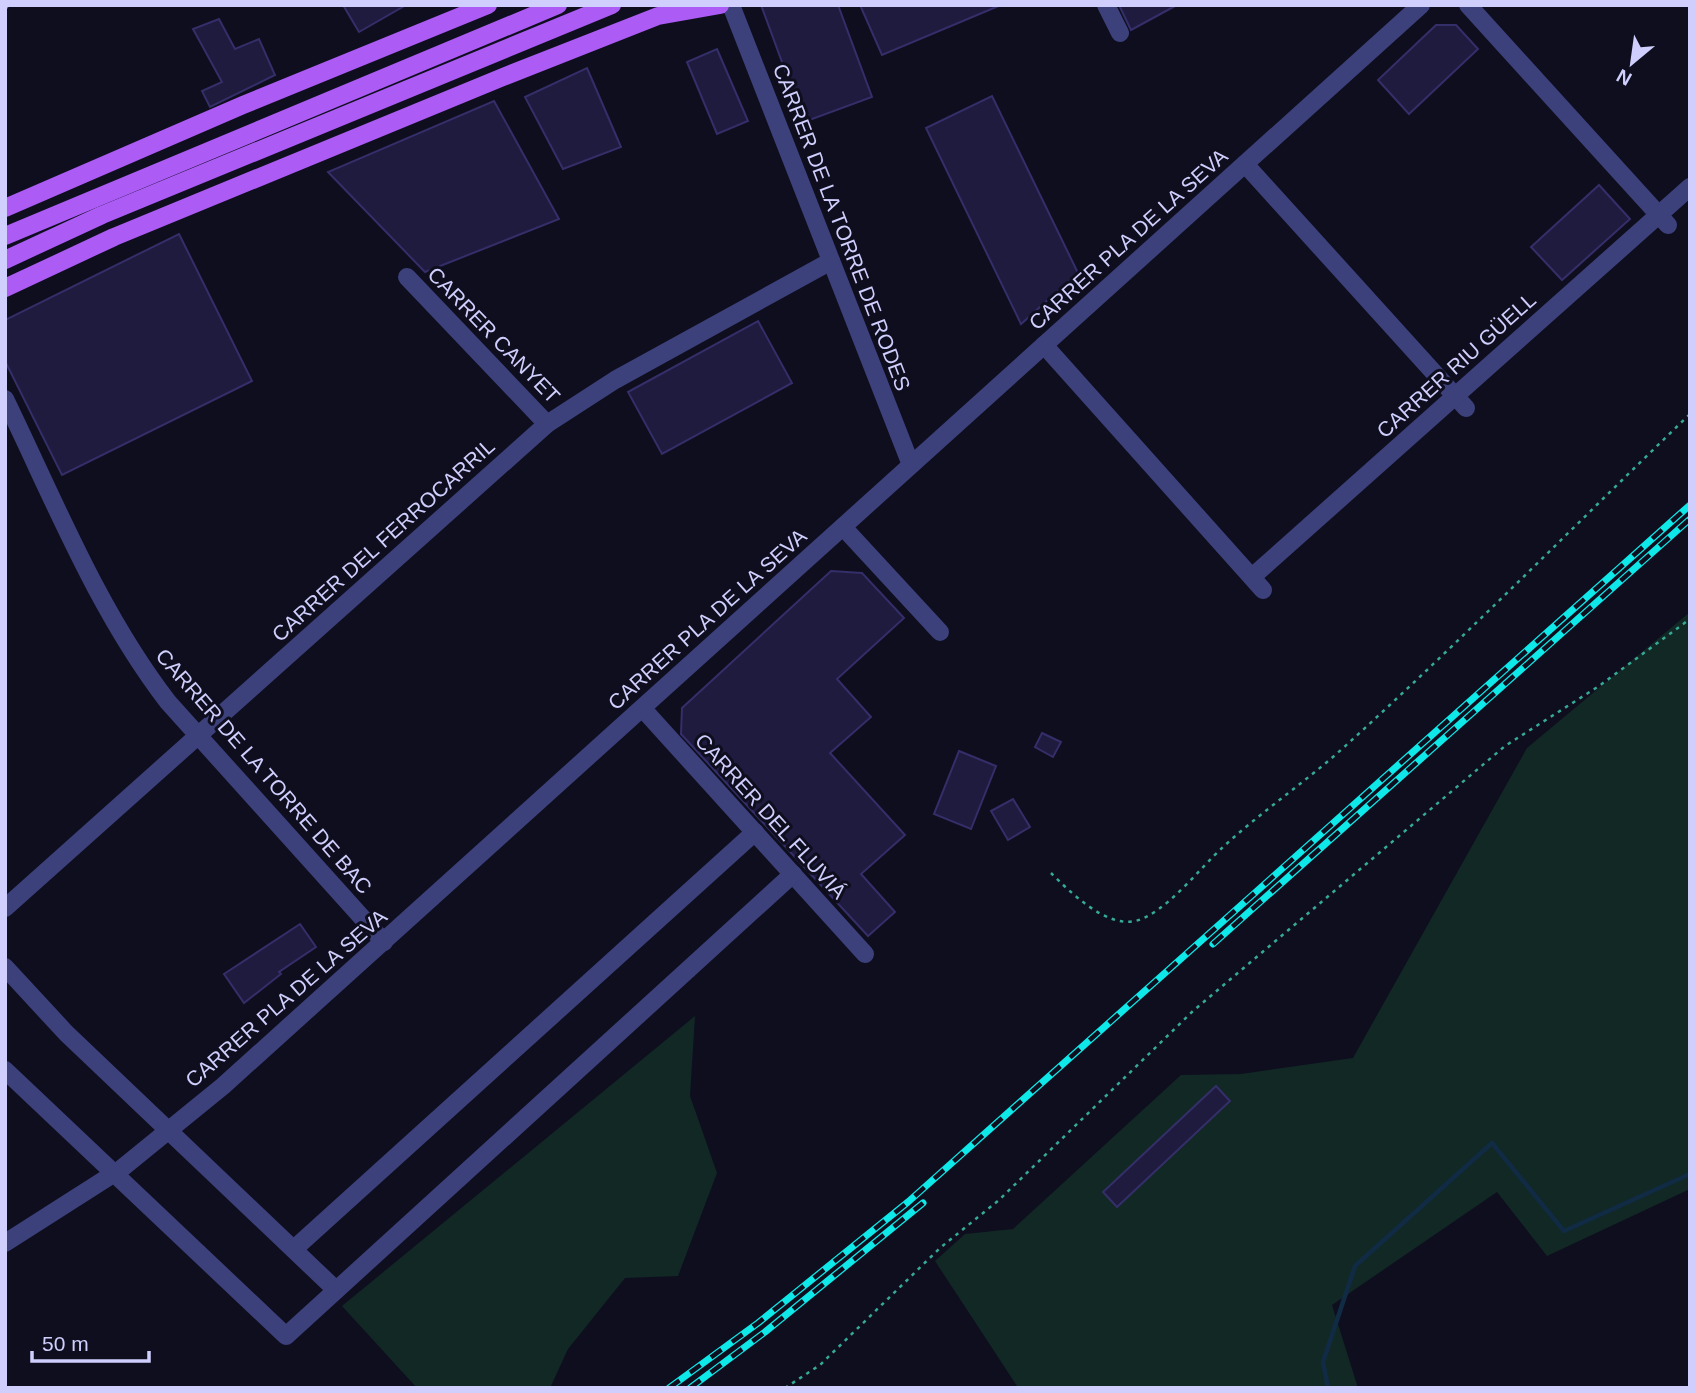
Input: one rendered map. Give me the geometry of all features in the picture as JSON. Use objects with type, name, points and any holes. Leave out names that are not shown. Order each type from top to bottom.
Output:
[{"type":"main road","points":[[5,208],[243,105],[488,5]]},
{"type":"main road","points":[[5,236],[558,5]]},
{"type":"main road","points":[[5,260],[102,215],[612,5]]},
{"type":"main road","points":[[679,5],[711,8]]},
{"type":"main road","points":[[5,288],[114,237],[503,77],[658,16],[711,8]]},
{"type":"street","name":"CARRER DE LA TORRE DE RODES","points":[[731,5],[911,464]]},
{"type":"street","points":[[1106,5],[1120,33]]},
{"type":"street","name":"CARRER PLA DE LA SEVA","points":[[5,1243],[114,1173],[223,1086],[1421,5]]},
{"type":"street","points":[[1468,5],[1663,221]]},
{"type":"street","points":[[1245,164],[1461,402]]},
{"type":"street","name":"CARRER RIU GÜELL","points":[[1045,345],[1257,584],[1663,221],[1690,187]]},
{"type":"street","name":"CARRER DEL FERROCARRIL","points":[[5,908],[547,424],[615,380],[831,261]]},
{"type":"street","name":"CARRER CANYET","points":[[407,277],[547,424]]},
{"type":"street","name":"CARRER DE LA TORRE DE BAC","points":[[5,399],[122,638],[167,702],[384,942]]},
{"type":"street","points":[[844,527],[940,632]]},
{"type":"street","name":"CARRER DEL FLUVIÁ","points":[[643,709],[865,954]]},
{"type":"street","points":[[294,1249],[755,832]]},
{"type":"street","points":[[5,1070],[286,1336],[793,874]]},
{"type":"street","points":[[5,967],[66,1033],[336,1290]]},
{"type":"path","points":[[1051,873],[1078,900],[1106,916],[1127,922],[1138,921],[1157,908],[1183,888],[1221,849],[1339,751],[1406,690],[1690,414]]},
{"type":"path","points":[[785,1388],[820,1365],[940,1248],[999,1200],[1194,1012],[1495,755],[1610,679],[1690,619]]},
{"type":"green space","points":[[1690,612],[1690,1189],[1547,1256],[1497,1192],[1332,1305],[1358,1388],[1015,1388],[1017,1386],[935,1261],[965,1234],[1013,1229],[1181,1075],[1241,1074],[1353,1058],[1527,748]]},
{"type":"green space","points":[[695,1016],[690,1096],[717,1173],[678,1276],[625,1278],[568,1349],[550,1388],[417,1388],[342,1306]]},
{"type":"building","points":[[343,5],[406,5],[359,32]]},
{"type":"building","points":[[761,5],[838,5],[872,97],[804,122]]},
{"type":"building","points":[[860,5],[1001,5],[882,55]]},
{"type":"building","points":[[1119,5],[1177,5],[1131,30]]},
{"type":"building","points":[[219,19],[235,49],[259,39],[275,75],[210,107],[202,91],[222,82],[193,29]]},
{"type":"building","points":[[1436,25],[1456,25],[1478,49],[1409,114],[1378,80]]},
{"type":"building","points":[[717,49],[748,121],[717,134],[687,62]]},
{"type":"building","points":[[587,68],[621,147],[563,169],[525,97]]},
{"type":"building","points":[[992,96],[1078,273],[1021,324],[926,128]]},
{"type":"building","points":[[494,101],[559,219],[425,272],[328,172]]},
{"type":"building","points":[[1599,185],[1630,219],[1562,280],[1531,247]]},
{"type":"building","points":[[179,234],[252,381],[62,475],[5,361],[5,320]]},
{"type":"building","points":[[758,321],[792,383],[662,454],[628,392]]},
{"type":"building","points":[[831,571],[862,573],[904,618],[837,679],[871,717],[830,753],[905,835],[861,874],[895,912],[868,936],[681,734],[682,708]]},
{"type":"building","points":[[1042,733],[1061,742],[1053,757],[1035,747]]},
{"type":"building","points":[[959,751],[996,766],[971,829],[934,814]]},
{"type":"building","points":[[1013,799],[1030,827],[1008,840],[991,811]]},
{"type":"building","points":[[300,924],[316,947],[279,972],[281,974],[244,1003],[224,974]]},
{"type":"building","points":[[1216,1086],[1230,1101],[1117,1207],[1103,1192]]},
{"type":"waterway","points":[[1328,1388],[1323,1362],[1355,1266],[1492,1143],[1564,1231],[1690,1174]]},
{"type":"railway","points":[[669,1388],[758,1323],[908,1202],[1690,505]]},
{"type":"railway","points":[[1213,944],[1690,519]]},
{"type":"railway","points":[[690,1388],[765,1332],[923,1203]]}]
